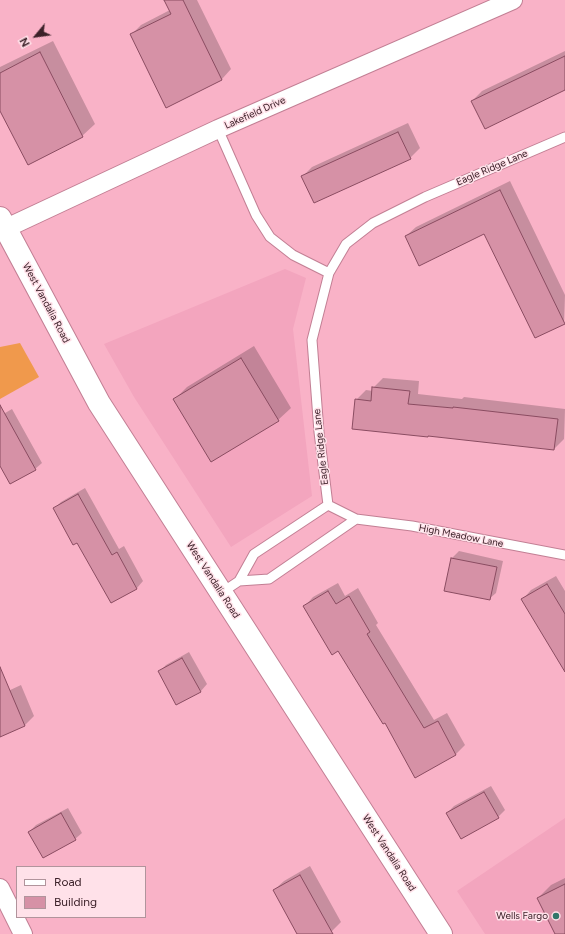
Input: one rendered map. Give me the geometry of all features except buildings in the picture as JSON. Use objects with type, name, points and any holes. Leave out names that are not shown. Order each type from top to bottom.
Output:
[{"type":"main road","name":"West Vandalia Road","points":[[2,226],[99,403],[230,587],[441,934]]},
{"type":"street","name":"Lakefield Drive","points":[[2,226],[218,129],[513,0]]},
{"type":"street","points":[[0,888],[23,934]]},
{"type":"lane","points":[[218,129],[256,215],[270,237],[293,255],[329,273]]},
{"type":"lane","name":"Eagle Ridge Lane","points":[[328,505],[319,432],[312,340],[329,273],[346,244],[373,223],[431,194],[565,137]]},
{"type":"lane","points":[[230,587],[254,554],[328,505]]},
{"type":"lane","name":"High Meadow Lane","points":[[328,505],[356,519],[412,526],[565,554]]},
{"type":"lane","points":[[230,587],[269,579],[356,519]]},
{"type":"shaded area","points":[[285,269],[306,278],[293,329],[312,496],[231,547],[134,397],[104,344]]},
{"type":"shaded area","points":[[20,343],[39,377],[0,399],[0,347]]},
{"type":"shaded area","points":[[565,818],[565,934],[485,934],[457,891]]},
{"type":"place","name":"Wells Fargo","points":[[556,916]]}]
